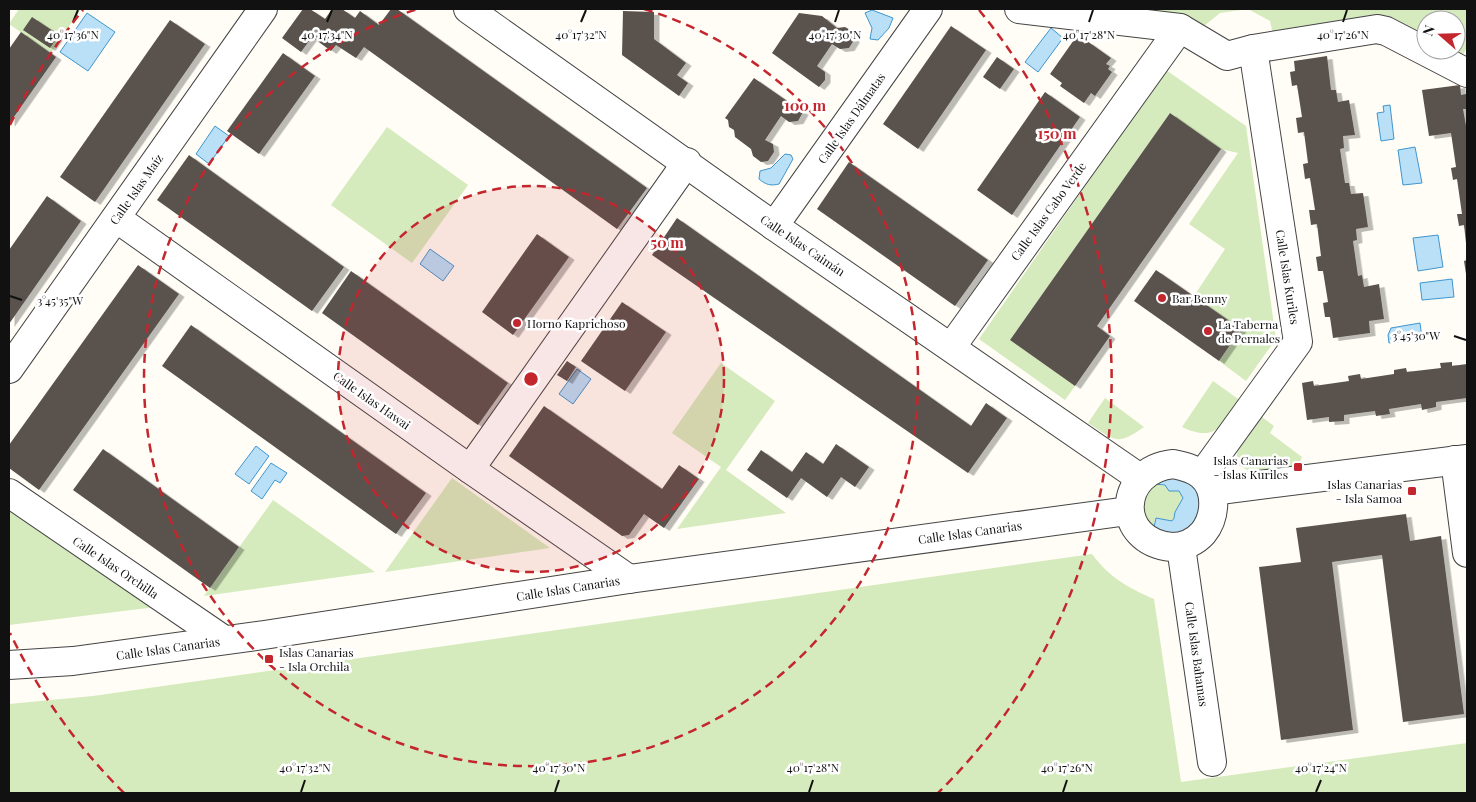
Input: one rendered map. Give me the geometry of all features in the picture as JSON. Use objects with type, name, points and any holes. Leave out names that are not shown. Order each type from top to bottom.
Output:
[{"type":"street","name":"Calle Islas Maíz","points":[[9,369],[263,9]]},
{"type":"street","name":"Calle Islas Caimán","points":[[468,9],[687,162],[774,226],[952,346],[1140,478]]},
{"type":"street","name":"Calle Islas Dálmatas","points":[[774,226],[928,9]]},
{"type":"street","points":[[1019,9],[1180,28],[1227,56],[1253,49],[1376,29],[1386,31],[1467,73]]},
{"type":"street","name":"Calle Islas Cabo Verde","points":[[952,346],[1180,28]]},
{"type":"street","name":"Calle Islas Kuriles","points":[[1207,483],[1298,342],[1253,49]]},
{"type":"street","points":[[470,469],[687,162]]},
{"type":"street","name":"Calle Islas Hawai","points":[[116,218],[470,469],[630,579]]},
{"type":"street","points":[[1207,483],[1461,460],[1467,553]]},
{"type":"street","points":[[1173,464],[1186,467],[1207,483],[1213,511],[1211,520],[1202,534],[1181,547],[1158,545],[1145,538],[1137,530],[1128,510],[1132,492],[1140,478],[1151,469],[1173,464]]},
{"type":"street","name":"Calle Islas Orchilla","points":[[9,493],[224,640]]},
{"type":"street","name":"Calle Islas Canarias","points":[[9,665],[73,661],[630,579],[1128,510]]},
{"type":"street","name":"Calle Islas Bahamas","points":[[1181,547],[1212,762]]},
{"type":"green space","points":[[19,9],[81,9],[51,53],[9,24]]},
{"type":"green space","points":[[1112,9],[1248,9],[1220,13],[1204,26],[1187,17]]},
{"type":"green space","points":[[1248,9],[1467,9],[1467,47],[1466,49],[1466,10],[1416,10],[1416,42],[1274,39],[1270,21]]},
{"type":"green space","points":[[1166,70],[1246,126],[1276,339],[1246,381],[1219,361],[1241,329],[1194,296],[1225,249],[1189,224],[1238,153],[1221,149],[1170,113],[1010,340],[1075,386],[1065,400],[979,339]]},
{"type":"green space","points":[[387,127],[468,185],[412,263],[331,205]]},
{"type":"green space","points":[[721,363],[775,401],[726,470],[786,513],[677,529],[721,467],[672,433]]},
{"type":"green space","points":[[1213,381],[1241,401],[1217,429],[1203,433],[1182,427]]},
{"type":"green space","points":[[1105,398],[1144,427],[1127,437],[1116,439],[1104,434],[1088,423]]},
{"type":"green space","points":[[1262,417],[1274,426],[1270,433],[1302,457],[1298,467],[1251,472],[1238,465],[1237,458],[1240,445]]},
{"type":"green space","points":[[1153,477],[1159,485],[1170,487],[1180,492],[1183,498],[1171,521],[1155,519],[1154,527],[1143,517],[1141,495]]},
{"type":"green space","points":[[452,478],[550,548],[385,572]]},
{"type":"green space","points":[[273,500],[375,572],[204,596]]},
{"type":"green space","points":[[9,505],[156,607],[9,625]]},
{"type":"green space","points":[[1092,554],[1105,569],[1120,581],[1154,599],[1181,782],[1467,743],[1467,793],[9,793],[9,704],[93,696]]},
{"type":"water","points":[[872,10],[893,18],[889,28],[878,40],[870,39],[872,28],[865,13]]},
{"type":"water","points":[[87,13],[115,32],[88,71],[60,52]]},
{"type":"water","points":[[1051,28],[1063,38],[1038,72],[1025,62]]},
{"type":"water","points":[[1390,105],[1394,139],[1381,141],[1377,113],[1384,112],[1383,106]]},
{"type":"water","points":[[215,126],[229,136],[209,164],[196,154]]},
{"type":"water","points":[[1415,147],[1422,183],[1403,185],[1398,150]]},
{"type":"water","points":[[785,154],[791,155],[793,159],[779,184],[764,183],[759,179],[760,171],[771,168]]},
{"type":"water","points":[[1438,235],[1443,267],[1418,271],[1413,238]]},
{"type":"water","points":[[430,249],[454,266],[443,281],[420,264]]},
{"type":"water","points":[[1452,279],[1454,297],[1422,300],[1420,283]]},
{"type":"water","points":[[1420,323],[1422,338],[1389,343],[1388,335],[1391,328]]},
{"type":"water","points":[[577,369],[591,379],[573,404],[559,394]]},
{"type":"water","points":[[256,446],[269,456],[249,484],[235,474]]},
{"type":"water","points":[[271,463],[287,473],[280,483],[275,480],[262,499],[251,491]]},
{"type":"water","points":[[1169,473],[1195,484],[1203,504],[1196,523],[1187,531],[1176,534],[1170,534],[1154,527],[1156,518],[1172,521],[1183,498],[1179,491],[1169,491],[1165,485],[1154,484]]},
{"type":"building","points":[[303,9],[310,9],[325,19],[332,9],[342,9],[355,18],[360,11],[379,25],[391,9],[397,9],[647,188],[617,229],[364,47],[356,58],[336,45],[331,51],[312,37],[301,52],[282,38]]},
{"type":"building","points":[[623,11],[654,12],[654,39],[686,63],[677,75],[688,83],[679,96],[622,55]]},
{"type":"building","points":[[799,13],[822,16],[837,28],[845,27],[852,31],[854,40],[849,48],[840,49],[832,44],[817,66],[825,72],[825,80],[819,87],[772,53]]},
{"type":"building","points":[[32,17],[59,35],[50,48],[23,30]]},
{"type":"building","points":[[170,20],[205,44],[95,202],[60,177]]},
{"type":"building","points":[[951,26],[986,50],[918,149],[883,124]]},
{"type":"building","points":[[21,32],[56,57],[9,124],[9,49]]},
{"type":"building","points":[[1076,37],[1085,44],[1087,41],[1111,58],[1106,64],[1110,66],[1108,69],[1112,72],[1095,96],[1091,93],[1084,103],[1060,86],[1062,83],[1050,74]]},
{"type":"building","points":[[283,53],[315,76],[259,154],[227,131]]},
{"type":"building","points":[[1327,56],[1331,90],[1336,90],[1338,102],[1349,100],[1355,135],[1343,136],[1344,148],[1340,149],[1345,183],[1349,183],[1351,194],[1363,193],[1368,227],[1356,229],[1357,240],[1353,241],[1358,276],[1362,275],[1364,287],[1379,284],[1384,319],[1369,321],[1370,333],[1333,338],[1330,317],[1325,317],[1323,303],[1328,302],[1323,271],[1318,271],[1316,257],[1321,256],[1317,224],[1311,225],[1309,210],[1315,210],[1310,178],[1305,179],[1303,164],[1308,163],[1304,132],[1298,133],[1296,118],[1302,117],[1297,85],[1292,86],[1290,72],[1295,71],[1294,61]]},
{"type":"building","points":[[997,57],[1014,69],[1000,89],[983,77]]},
{"type":"building","points":[[754,78],[803,112],[798,121],[789,122],[781,116],[765,140],[773,144],[774,152],[768,161],[761,162],[753,156],[751,149],[735,137],[734,130],[729,127],[728,120],[725,118]]},
{"type":"building","points":[[1460,85],[1461,95],[1466,94],[1467,101],[1467,109],[1463,109],[1467,131],[1466,243],[1464,225],[1459,226],[1457,214],[1462,214],[1457,179],[1453,180],[1451,168],[1456,167],[1451,133],[1429,136],[1422,90]]},
{"type":"building","points":[[1045,92],[1080,117],[1012,215],[977,190]]},
{"type":"building","points":[[1170,113],[1221,149],[1097,326],[1110,336],[1075,386],[1010,340]]},
{"type":"building","points":[[189,155],[344,267],[312,311],[157,200]]},
{"type":"building","points":[[849,162],[988,260],[955,306],[817,209]]},
{"type":"building","points":[[47,196],[81,221],[9,324],[9,250]]},
{"type":"building","points":[[677,218],[971,426],[986,403],[1007,418],[968,473],[652,255]]},
{"type":"building","points":[[537,234],[569,257],[513,335],[482,312]]},
{"type":"building","points":[[1467,260],[1467,274],[1466,274],[1464,261]]},
{"type":"building","points":[[138,265],[179,294],[39,490],[9,468],[9,445]]},
{"type":"building","points":[[1156,270],[1241,329],[1219,361],[1134,301]]},
{"type":"building","points":[[351,271],[508,383],[478,425],[322,313]]},
{"type":"building","points":[[622,302],[666,332],[625,391],[581,361]]},
{"type":"building","points":[[191,325],[426,493],[396,534],[162,366]]},
{"type":"building","points":[[567,361],[576,367],[567,381],[557,375]]},
{"type":"building","points":[[1452,362],[1452,366],[1467,364],[1467,398],[1436,402],[1436,407],[1422,410],[1421,404],[1389,409],[1390,414],[1376,416],[1375,411],[1344,415],[1344,421],[1329,422],[1329,417],[1307,420],[1302,383],[1313,381],[1314,386],[1349,381],[1348,376],[1360,374],[1361,379],[1394,374],[1394,370],[1406,368],[1407,372],[1441,368],[1440,363]]},
{"type":"building","points":[[544,406],[662,489],[679,465],[699,479],[664,528],[644,514],[629,535],[622,536],[509,456]]},
{"type":"building","points":[[836,444],[869,467],[855,487],[841,477],[827,497],[801,478],[787,498],[747,470],[761,450],[792,472],[806,452],[823,464]]},
{"type":"building","points":[[103,449],[239,547],[210,588],[73,490]]},
{"type":"building","points":[[1406,514],[1410,541],[1441,536],[1464,714],[1403,722],[1382,555],[1332,562],[1353,730],[1281,740],[1259,567],[1301,562],[1296,528]]},
{"type":"place","name":"Bar Benny","points":[[1162,298]]},
{"type":"place","name":"Horno Kaprichoso","points":[[517,323]]},
{"type":"place","name":"La Taberna de Pernales","points":[[1208,331]]},
{"type":"place","name":"Islas Canarias - Islas Kuriles","points":[[1298,467]]},
{"type":"place","name":"Islas Canarias - Isla Samoa","points":[[1412,491]]},
{"type":"place","name":"Islas Canarias - Isla Orchila","points":[[269,659]]}]
